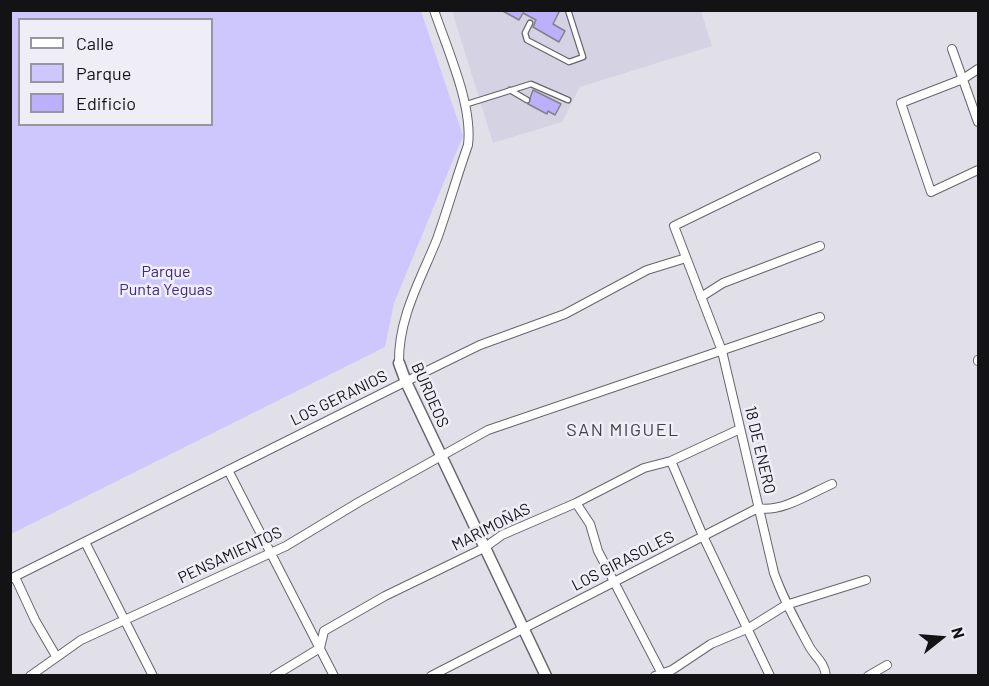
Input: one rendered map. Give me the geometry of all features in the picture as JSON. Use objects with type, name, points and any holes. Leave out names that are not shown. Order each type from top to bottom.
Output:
[{"type":"street","name":"BURDEOS","points":[[434,10],[464,105],[469,133],[468,145],[437,238],[411,296],[398,345],[399,363],[441,457],[546,675]]},
{"type":"street","points":[[952,49],[978,122]]},
{"type":"street","points":[[978,69],[963,78],[902,104],[931,192],[978,170]]},
{"type":"street","name":"18 DE ENERO","points":[[816,157],[674,226],[722,351],[774,573],[786,605],[809,648],[824,663],[826,675]]},
{"type":"street","points":[[701,297],[723,283],[820,246]]},
{"type":"street","name":"LOS GERANIOS","points":[[13,578],[86,544],[228,470],[480,345],[565,314],[647,270],[686,258]]},
{"type":"street","name":"PENSAMIENTOS","points":[[30,675],[81,640],[272,553],[488,430],[820,317]]},
{"type":"street","name":"MARIMOÑAS","points":[[274,675],[320,648],[324,631],[342,619],[484,548],[502,535],[576,503],[644,468],[671,461],[740,429]]},
{"type":"street","points":[[671,461],[703,536],[770,675]]},
{"type":"street","points":[[228,470],[334,675]]},
{"type":"street","name":"LOS GIRASOLES","points":[[431,675],[522,627],[583,600],[615,580],[758,508],[767,510],[780,506],[832,484]]},
{"type":"street","points":[[576,503],[590,524],[598,551],[615,580],[660,674],[672,670],[711,644],[749,628],[786,605],[866,580]]},
{"type":"street","points":[[86,544],[153,675]]},
{"type":"street","points":[[13,578],[56,656]]},
{"type":"street","points":[[868,675],[887,665]]},
{"type":"lane","points":[[530,23],[525,33],[526,40],[569,62],[583,57],[568,10]]},
{"type":"lane","points":[[464,105],[534,83],[568,100]]},
{"type":"lane","points":[[510,90],[527,100]]},
{"type":"shaded area","points":[[452,11],[701,11],[712,46],[580,87],[562,122],[493,143]]},
{"type":"green space","name":"Parque Punta Yeguas","points":[[11,10],[421,11],[463,136],[394,303],[385,347],[11,534]]},
{"type":"building","points":[[501,10],[560,10],[553,24],[565,31],[559,42],[533,27],[536,20],[523,13],[519,20]]},
{"type":"building","points":[[533,90],[561,104],[555,115],[548,111],[547,114],[528,104]]},
{"type":"district","name":"SAN MIGUEL","points":[[623,430]]}]
